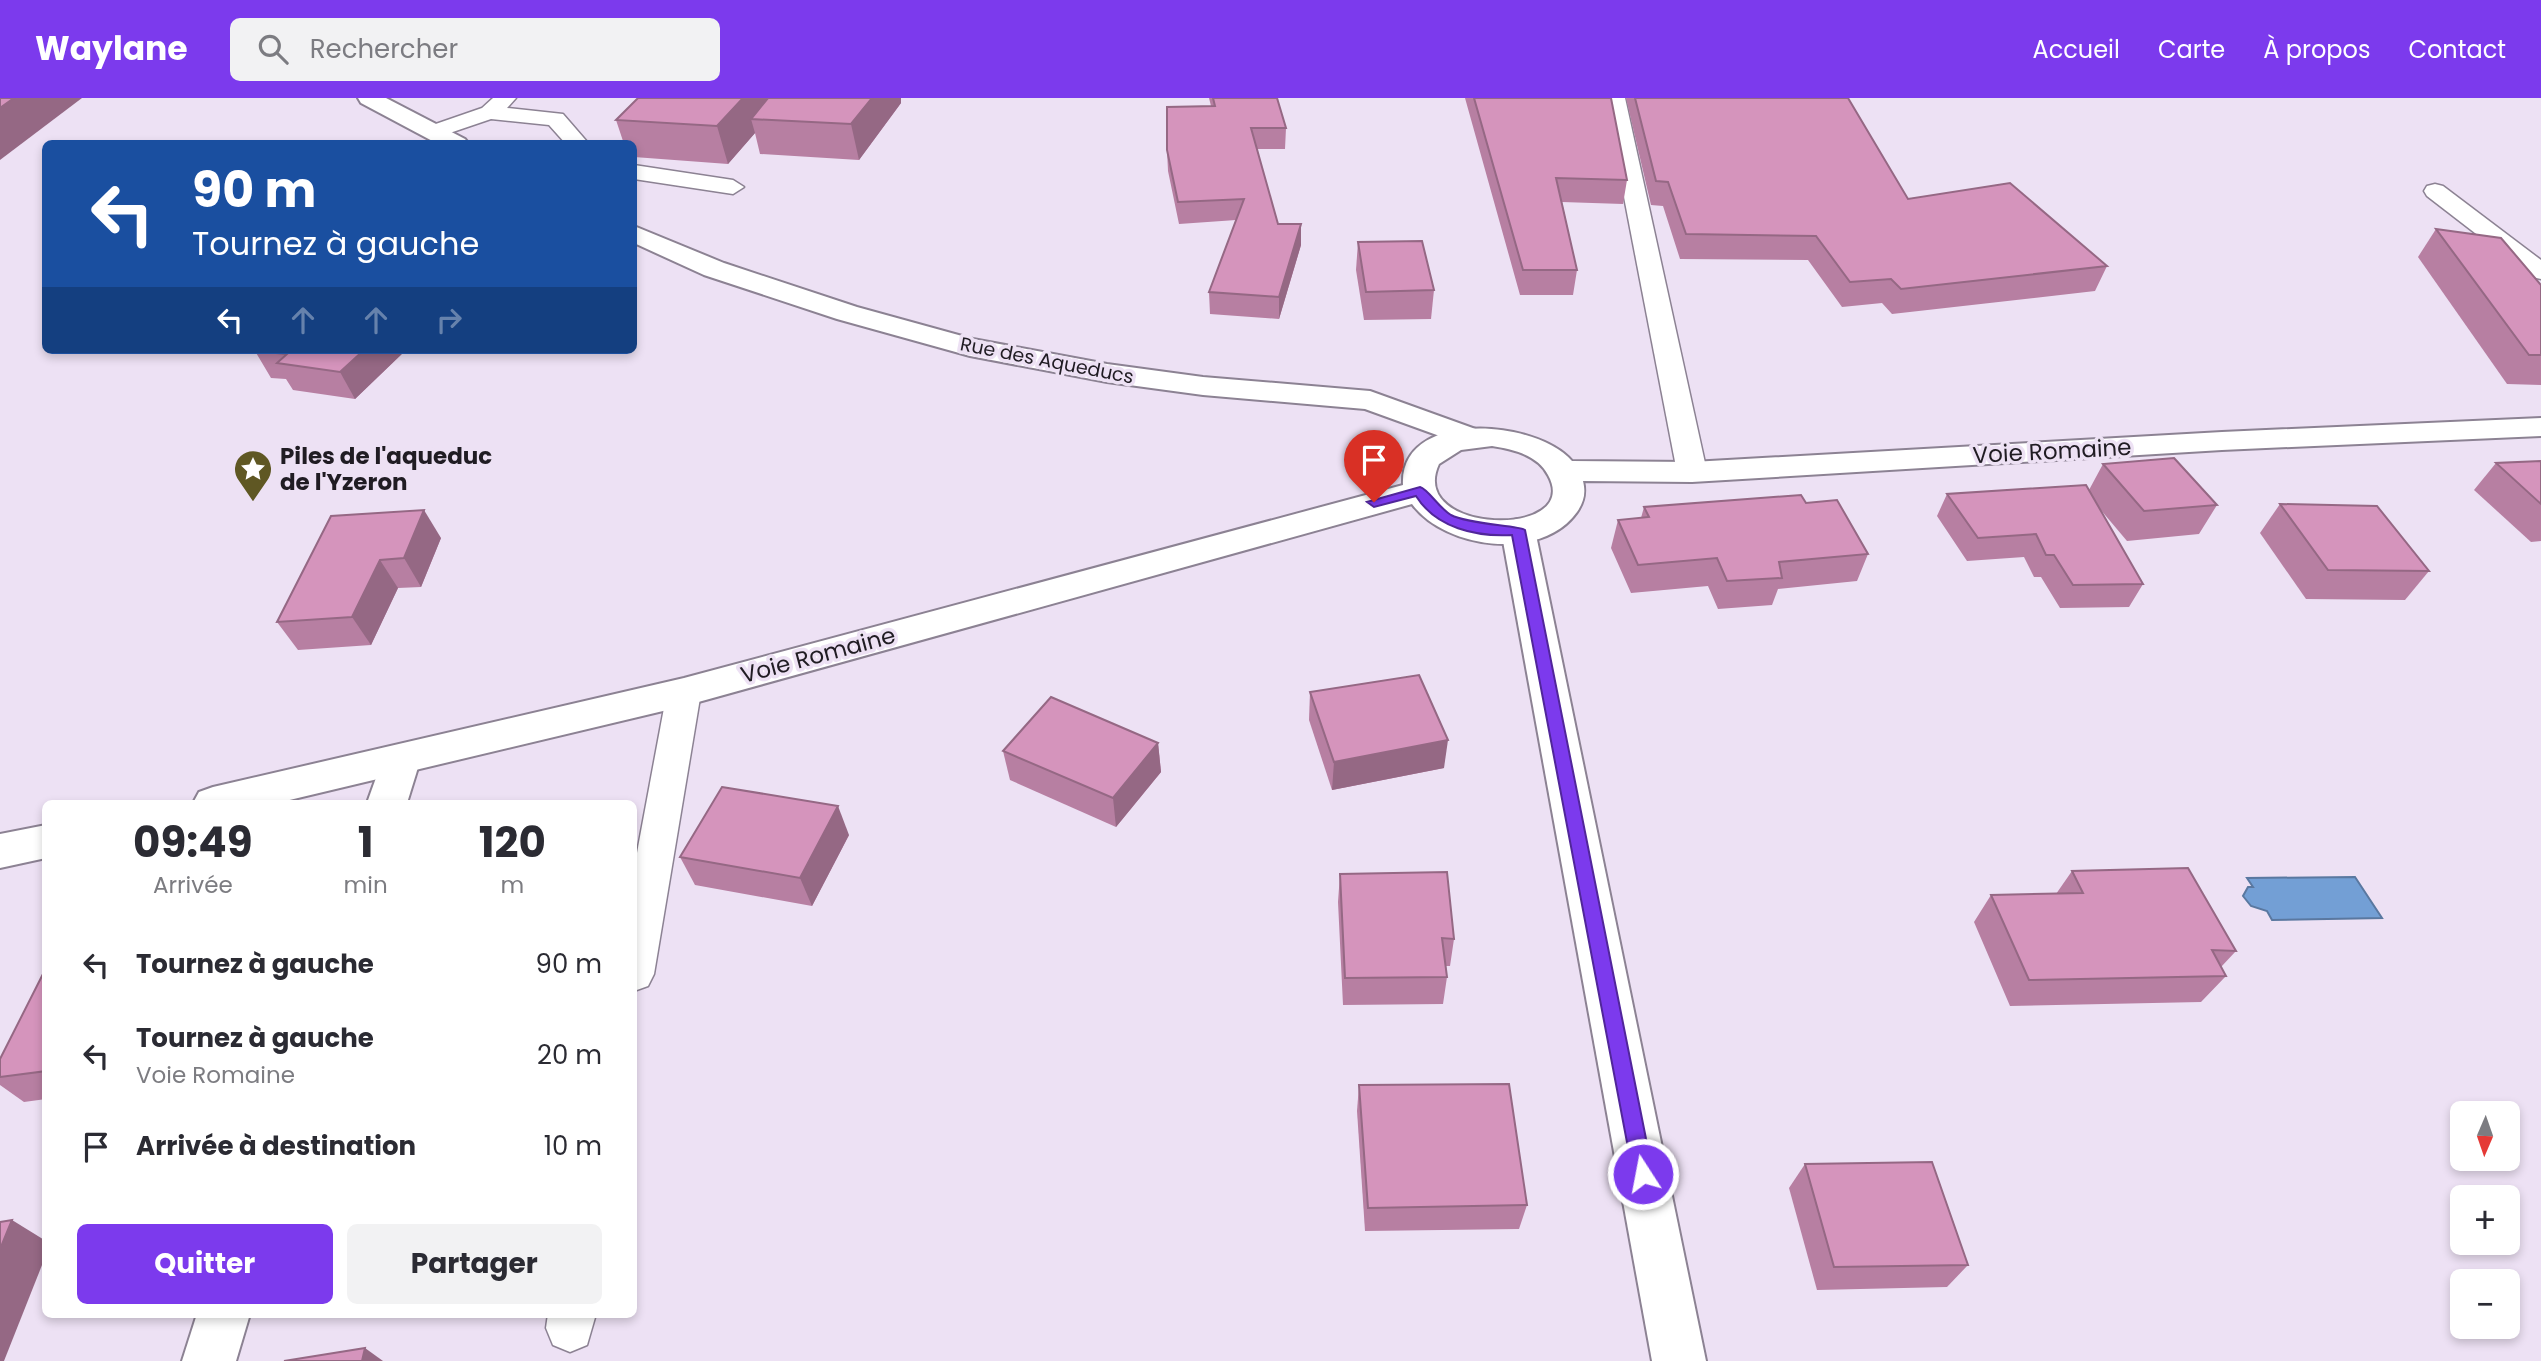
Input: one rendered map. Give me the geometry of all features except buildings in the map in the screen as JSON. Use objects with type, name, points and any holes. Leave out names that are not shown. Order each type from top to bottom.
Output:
[{"type":"street","points":[[369,98],[450,140]]},
{"type":"street","name":"Rue des Aqueducs","points":[[637,235],[714,269],[847,313],[970,347],[1107,373],[1370,400],[1470,438]]},
{"type":"street","name":"Voie Romaine","points":[[1564,471],[1692,472],[2208,442],[2541,427]]},
{"type":"street","points":[[1492,437],[1535,447],[1552,458],[1564,471],[1569,486],[1568,494],[1557,514],[1540,525],[1518,530],[1493,531],[1468,527],[1446,518],[1429,506],[1420,491],[1417,479],[1427,457],[1438,448],[1470,438],[1492,437]]},
{"type":"street","name":"Voie Romaine","points":[[226,800],[684,692],[1420,491]]},
{"type":"street","points":[[1518,530],[1679,1361]]},
{"type":"street","points":[[388,800],[400,761]]},
{"type":"street","points":[[0,851],[42,842]]},
{"type":"street","points":[[209,1361],[223,1318]]},
{"type":"lane","points":[[435,132],[489,112],[506,98]]},
{"type":"lane","points":[[1615,98],[1692,472]]},
{"type":"lane","points":[[489,112],[555,119],[574,140]]},
{"type":"lane","points":[[637,172],[733,187]]},
{"type":"lane","points":[[2435,191],[2541,272]]},
{"type":"lane","points":[[637,957],[684,692]]},
{"type":"water","points":[[2355,877],[2382,918],[2272,920],[2267,911],[2251,906],[2243,896],[2248,887],[2253,887],[2247,878]]},
{"type":"place","name":"Piles de l'aqueduc de l'Yzeron","points":[[253,503]]},
{"type":"route","points":[[1374,502],[1420,491],[1429,506],[1446,518],[1468,527],[1493,531],[1518,530],[1643,1174]]}]
